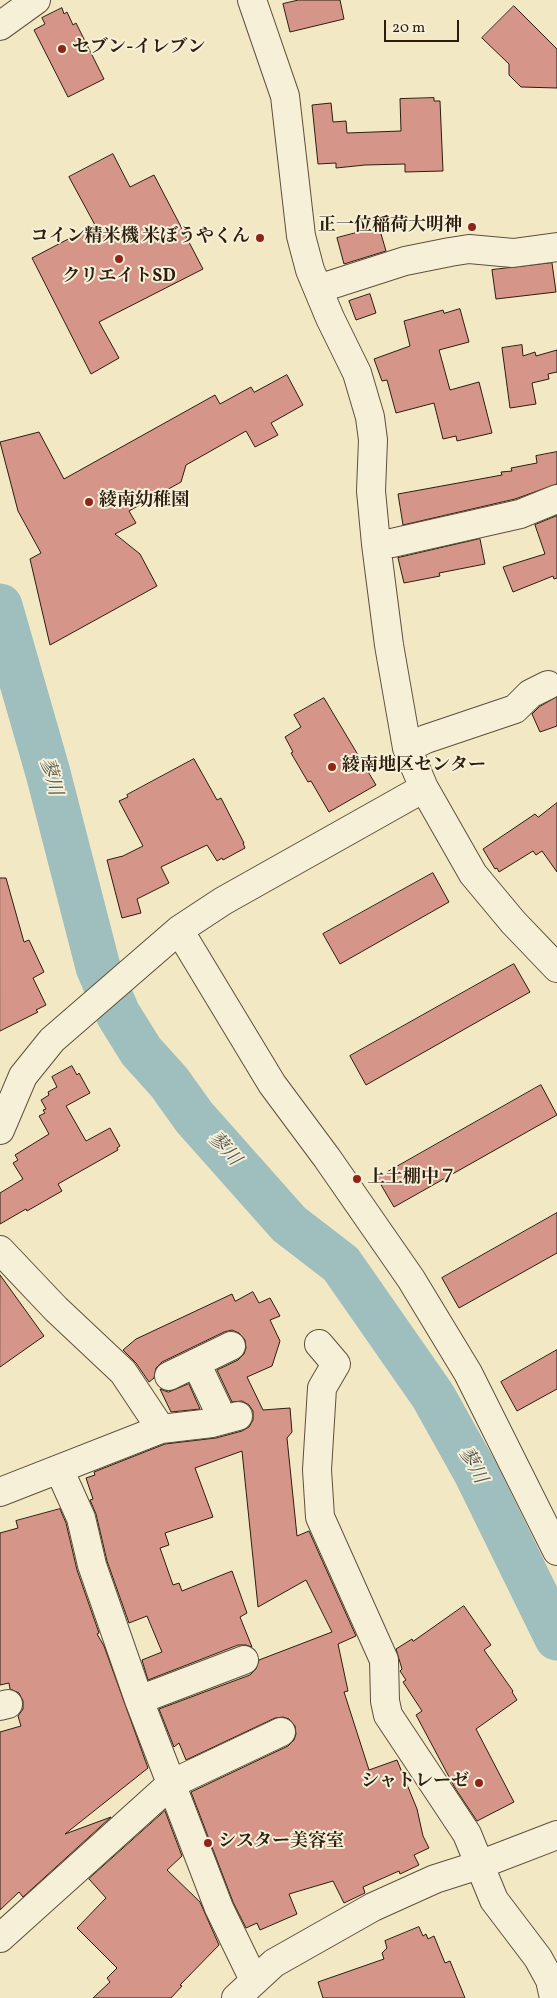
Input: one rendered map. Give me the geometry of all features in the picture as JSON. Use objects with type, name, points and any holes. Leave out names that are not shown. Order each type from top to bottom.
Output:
[{"type":"street","points":[[0,26],[36,0]]},
{"type":"street","points":[[252,0],[284,96],[301,236],[310,270],[330,318],[357,372],[370,417],[373,440],[372,491],[376,544],[389,645],[407,748],[424,788],[473,874],[513,922],[557,968]]},
{"type":"street","points":[[318,289],[405,261],[450,252],[469,249],[513,253],[557,247]]},
{"type":"street","points":[[376,544],[392,543],[520,514],[557,499]]},
{"type":"street","points":[[407,748],[426,739],[515,709],[530,694],[548,685]]},
{"type":"street","points":[[0,1130],[23,1076],[52,1040],[179,930],[223,901],[424,788]]},
{"type":"street","points":[[179,930],[272,1084],[406,1270],[468,1373],[557,1551]]},
{"type":"street","points":[[0,1250],[56,1309],[123,1372],[161,1429]]},
{"type":"street","points":[[319,1344],[336,1364],[322,1388],[316,1470],[320,1517],[384,1660],[385,1701],[388,1715],[467,1834],[494,1900],[538,1958],[550,1980],[554,1998]]},
{"type":"street","points":[[169,1376],[231,1346]]},
{"type":"street","points":[[5,1481],[59,1469],[161,1429],[229,1418],[217,1407],[196,1363]]},
{"type":"street","points":[[59,1469],[81,1518],[92,1565],[139,1700],[219,1908],[245,1989],[274,1963],[373,1908],[435,1879],[480,1865],[557,1835]]},
{"type":"street","points":[[139,1700],[244,1660]]},
{"type":"street","points":[[0,1938],[171,1784],[281,1732]]},
{"type":"building","points":[[299,0],[340,0],[344,19],[290,32],[283,4]]},
{"type":"building","points":[[514,6],[557,49],[557,88],[521,87],[509,75],[509,64],[482,38]]},
{"type":"building","points":[[62,8],[64,14],[67,12],[73,25],[76,23],[104,79],[68,97],[34,30],[45,24],[42,18]]},
{"type":"building","points":[[434,98],[434,101],[440,101],[443,171],[405,172],[405,164],[336,168],[336,163],[318,164],[312,105],[331,103],[333,122],[346,121],[347,133],[401,131],[400,99]]},
{"type":"building","points":[[113,154],[130,187],[154,175],[203,269],[99,322],[119,358],[91,374],[32,258],[95,225],[69,177]]},
{"type":"building","points":[[379,227],[386,251],[344,264],[337,238]]},
{"type":"building","points":[[552,263],[556,292],[496,299],[492,270]]},
{"type":"building","points":[[370,294],[376,313],[356,320],[349,301]]},
{"type":"building","points":[[460,309],[469,342],[439,350],[450,390],[479,382],[492,433],[457,441],[456,436],[443,439],[434,403],[396,413],[387,380],[382,381],[374,359],[410,346],[404,321],[443,310],[444,313]]},
{"type":"building","points":[[522,345],[523,356],[535,352],[536,356],[557,350],[557,372],[548,374],[549,379],[532,383],[536,404],[510,408],[502,348]]},
{"type":"building","points":[[287,375],[303,405],[271,423],[278,435],[255,447],[246,431],[186,465],[181,482],[129,511],[136,523],[115,534],[140,554],[157,586],[50,645],[30,559],[41,553],[18,511],[0,442],[39,432],[64,479],[215,395],[220,404],[251,387],[254,392]]},
{"type":"building","points":[[557,452],[557,484],[515,499],[403,525],[398,494],[502,475],[501,472],[512,471],[511,468],[537,463],[536,456]]},
{"type":"building","points":[[557,516],[557,578],[554,579],[553,576],[513,592],[503,567],[545,554],[535,525]]},
{"type":"building","points":[[480,539],[485,564],[439,573],[440,576],[404,583],[398,558]]},
{"type":"building","points":[[557,697],[557,726],[540,732],[532,714],[539,707]]},
{"type":"building","name":"綾南地区センター","points":[[324,698],[376,785],[329,812],[311,781],[308,782],[291,753],[293,752],[285,737],[301,727],[294,715]]},
{"type":"building","points":[[194,759],[217,800],[221,798],[245,848],[223,860],[222,858],[217,861],[207,845],[161,867],[169,883],[137,899],[141,913],[122,918],[107,860],[123,856],[143,846],[119,801]]},
{"type":"building","points":[[557,803],[557,872],[542,851],[536,855],[533,851],[499,872],[497,868],[495,869],[483,849],[535,814],[538,817]]},
{"type":"building","points":[[433,873],[449,902],[340,964],[323,934]]},
{"type":"building","points":[[0,878],[6,878],[24,942],[29,940],[44,972],[33,978],[46,1005],[36,1010],[38,1012],[0,1031]]},
{"type":"building","points":[[514,964],[530,992],[366,1085],[350,1056]]},
{"type":"building","points":[[72,1066],[77,1075],[79,1073],[90,1093],[66,1106],[86,1141],[110,1128],[120,1146],[117,1148],[118,1150],[58,1184],[62,1191],[0,1224],[0,1193],[23,1179],[13,1163],[18,1160],[15,1155],[49,1134],[39,1116],[45,1113],[43,1110],[46,1109],[41,1100],[49,1095],[48,1092],[57,1087],[52,1077]]},
{"type":"building","points":[[541,1085],[557,1115],[394,1207],[377,1178]]},
{"type":"building","points":[[557,1213],[557,1253],[459,1308],[442,1278]]},
{"type":"building","points":[[0,1275],[44,1336],[0,1367]]},
{"type":"building","points":[[253,1292],[259,1303],[270,1298],[280,1316],[270,1320],[280,1341],[272,1366],[247,1377],[263,1410],[290,1408],[292,1432],[287,1438],[297,1536],[309,1531],[356,1636],[338,1644],[348,1691],[344,1692],[369,1770],[397,1760],[417,1809],[423,1836],[429,1848],[414,1855],[419,1865],[400,1874],[399,1871],[363,1887],[365,1893],[344,1903],[333,1881],[289,1894],[297,1914],[260,1930],[257,1923],[246,1928],[233,1902],[191,1792],[288,1746],[294,1740],[296,1734],[295,1726],[289,1719],[283,1717],[275,1718],[186,1760],[179,1743],[174,1747],[159,1709],[250,1675],[256,1669],[259,1660],[332,1632],[306,1580],[258,1607],[242,1451],[195,1468],[213,1517],[165,1533],[169,1545],[160,1548],[173,1585],[179,1583],[182,1591],[232,1571],[247,1613],[240,1617],[252,1647],[238,1645],[148,1680],[142,1660],[162,1652],[147,1616],[129,1623],[107,1561],[96,1514],[90,1500],[93,1499],[86,1478],[95,1475],[94,1472],[165,1444],[216,1438],[242,1431],[249,1427],[253,1420],[253,1411],[249,1405],[242,1401],[232,1402],[217,1370],[238,1360],[244,1354],[246,1348],[245,1340],[239,1333],[232,1330],[224,1332],[162,1362],[156,1368],[154,1378],[149,1382],[136,1363],[123,1350],[136,1339],[232,1294],[235,1301]]},
{"type":"building","points":[[557,1350],[557,1389],[517,1411],[501,1382]]},
{"type":"building","points":[[189,1384],[200,1409],[171,1412],[160,1389],[168,1392]]},
{"type":"building","points":[[60,1509],[66,1523],[77,1570],[99,1633],[97,1634],[104,1646],[148,1768],[65,1834],[111,1817],[23,1897],[19,1892],[0,1910],[0,1732],[21,1726],[18,1716],[23,1709],[23,1701],[19,1693],[10,1689],[9,1683],[0,1685],[0,1533],[18,1528],[16,1521]]},
{"type":"building","points":[[464,1606],[491,1645],[484,1650],[513,1691],[517,1700],[476,1729],[514,1802],[477,1821],[455,1788],[416,1715],[422,1711],[403,1682],[406,1680],[400,1671],[402,1669],[396,1649],[412,1639],[413,1641]]},
{"type":"building","points":[[165,1811],[182,1856],[167,1870],[200,1902],[219,1945],[180,1985],[182,1986],[171,1998],[93,1998],[110,1982],[107,1978],[117,1968],[77,1928],[106,1898],[89,1879]]},
{"type":"building","points":[[419,1927],[423,1936],[426,1934],[428,1939],[434,1936],[445,1963],[450,1961],[465,1998],[323,1998],[318,1982],[384,1959],[382,1953],[387,1948],[385,1941]]},
{"type":"waterway","name":"蓼川","points":[[0,606],[48,773],[98,967],[118,1014],[141,1051],[169,1082],[194,1117],[289,1224],[341,1264],[433,1396],[476,1473],[557,1638]]},
{"type":"place","name":"セブン-イレブン","points":[[62,49]]},
{"type":"place","name":"正一位稲荷大明神","points":[[472,227]]},
{"type":"place","name":"コイン精米機 米ぼうやくん","points":[[260,238]]},
{"type":"place","name":"クリエイトSD","points":[[119,259]]},
{"type":"place","name":"綾南幼稚園","points":[[89,502]]},
{"type":"place","name":"綾南地区センター","points":[[332,767]]},
{"type":"place","name":"上土棚中７","points":[[357,1179]]},
{"type":"place","name":"シャトレーゼ","points":[[479,1783]]},
{"type":"place","name":"シスター美容室","points":[[208,1843]]}]
